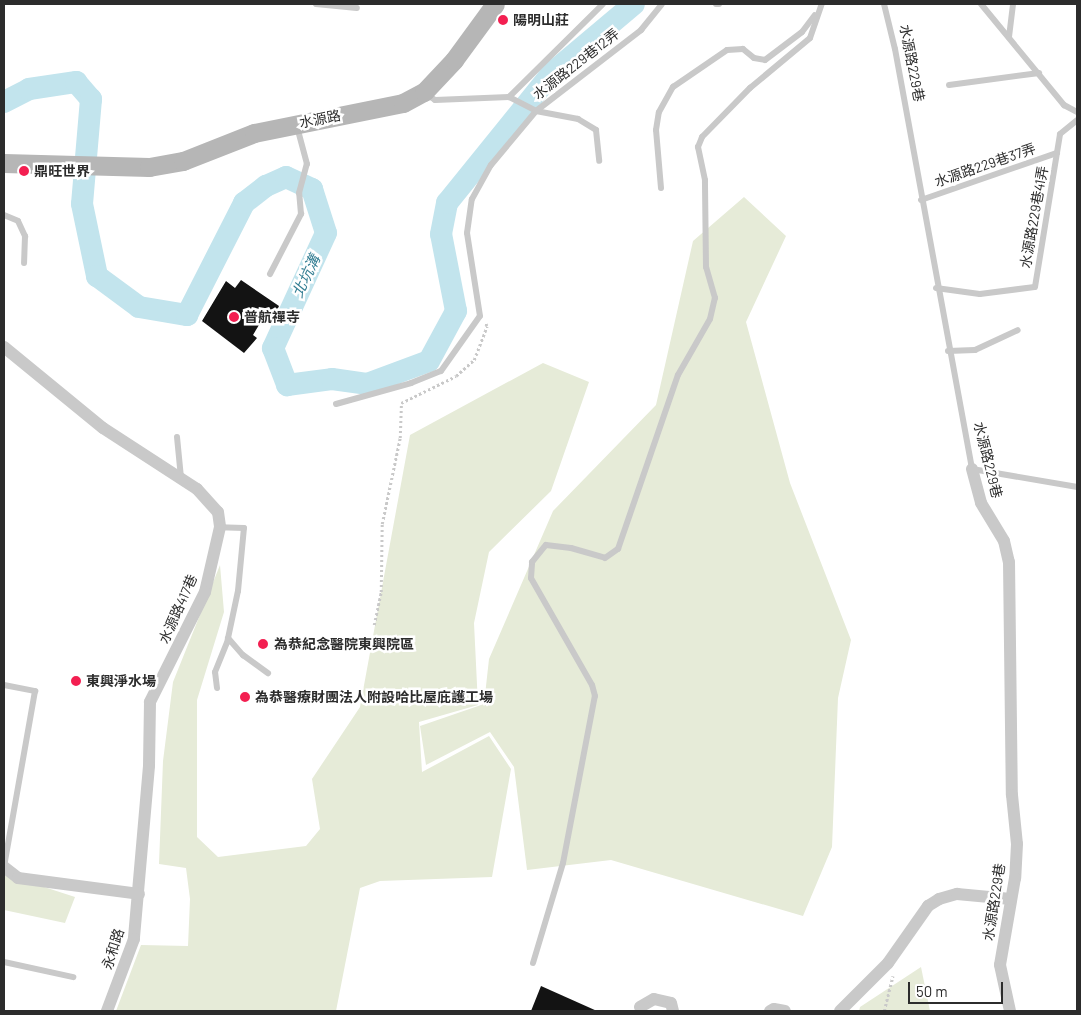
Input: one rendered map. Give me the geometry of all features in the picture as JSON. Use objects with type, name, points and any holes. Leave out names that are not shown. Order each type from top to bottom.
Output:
[{"type":"street","name":"水源路","points":[[4,164],[149,167],[183,161],[254,133],[403,103],[424,92],[454,60],[495,4]]},
{"type":"street","points":[[4,347],[103,428],[181,478],[208,499],[218,512],[220,527]]},
{"type":"street","name":"水源路229巷","points":[[972,469],[981,503],[1004,541],[1008,562],[1012,795],[1017,844],[1011,899],[1000,965],[1010,1011]]},
{"type":"street","name":"水源路417巷","points":[[139,894],[150,702],[205,592],[220,527]]},
{"type":"street","points":[[4,867],[18,878],[139,894]]},
{"type":"street","name":"永和路","points":[[107,1011],[134,939],[139,894]]},
{"type":"street","points":[[840,1011],[888,963],[928,906],[939,899],[957,894],[1011,899]]},
{"type":"street","points":[[640,1007],[654,999],[671,1004],[673,1011]]},
{"type":"street","points":[[770,1011],[774,1009],[784,1011]]},
{"type":"lane","points":[[316,4],[357,8]]},
{"type":"lane","points":[[509,97],[604,4]]},
{"type":"lane","name":"水源路229巷12弄","points":[[480,316],[467,233],[472,200],[491,165],[536,111],[641,30],[662,4]]},
{"type":"lane","points":[[661,188],[656,130],[659,112],[673,87],[727,50],[743,49],[754,58],[765,60],[802,32],[822,4]]},
{"type":"lane","name":"水源路229巷","points":[[884,4],[895,49],[936,288],[972,469]]},
{"type":"lane","points":[[981,4],[1064,105],[1077,112]]},
{"type":"lane","points":[[1009,37],[1013,4]]},
{"type":"lane","points":[[533,963],[562,863],[595,696],[592,685],[531,578],[532,562],[546,546],[571,548],[604,558],[618,549],[678,375],[710,320],[715,298],[706,268],[705,180],[698,148],[702,136],[750,88],[810,38],[817,12]]},
{"type":"lane","points":[[949,85],[1039,73]]},
{"type":"lane","points":[[424,92],[435,100],[509,97],[536,111],[578,119],[596,130],[599,161]]},
{"type":"lane","name":"水源路229巷41弄","points":[[936,288],[980,294],[1035,287],[1060,134],[1077,120]]},
{"type":"lane","points":[[270,274],[301,214],[299,192],[306,164],[296,124]]},
{"type":"lane","name":"水源路229巷37弄","points":[[921,200],[1057,153]]},
{"type":"lane","points":[[4,215],[18,221],[25,236],[24,263]]},
{"type":"lane","points":[[336,404],[382,392],[441,371],[480,316]]},
{"type":"lane","points":[[948,351],[975,350],[1018,330]]},
{"type":"lane","points":[[177,437],[181,478]]},
{"type":"lane","points":[[972,469],[1077,487]]},
{"type":"lane","points":[[217,688],[215,672],[228,638],[238,591],[244,528],[220,527]]},
{"type":"lane","points":[[228,638],[243,655],[268,673]]},
{"type":"lane","points":[[4,685],[34,691],[4,867]]},
{"type":"lane","points":[[4,962],[73,977]]},
{"type":"path","points":[[374,625],[381,592],[382,524],[400,438],[401,403],[456,376],[474,360],[487,326],[480,316]]},
{"type":"path","points":[[884,1011],[894,979],[888,963]]},
{"type":"green space","points":[[744,197],[786,236],[746,322],[790,483],[851,640],[838,698],[832,847],[803,916],[611,860],[527,870],[514,767],[490,732],[426,765],[420,726],[484,704],[489,659],[553,511],[656,405],[693,241]]},
{"type":"green space","points":[[543,363],[589,382],[551,491],[489,552],[474,623],[478,705],[419,722],[422,772],[489,736],[511,769],[492,877],[380,881],[360,888],[336,1011],[116,1011],[141,945],[188,946],[190,899],[186,868],[159,864],[163,761],[173,682],[220,565],[224,612],[197,700],[197,837],[218,857],[306,846],[320,829],[312,779],[360,707],[410,435]]},
{"type":"green space","points":[[4,874],[75,897],[65,923],[4,910]]},
{"type":"green space","points":[[921,967],[930,1011],[859,1011],[860,1007]]},
{"type":"building","name":"普航禪寺","points":[[241,280],[279,306],[273,319],[265,315],[253,335],[257,338],[244,353],[202,321],[226,281],[235,288]]},
{"type":"building","points":[[541,986],[597,1011],[531,1011]]},
{"type":"waterway","name":"北坑溝","points":[[4,102],[29,89],[76,82],[91,99],[82,204],[97,276],[139,307],[187,315],[244,203],[266,186],[286,177],[312,189],[326,233],[273,348],[287,385],[332,379],[367,384],[429,361],[456,311],[441,234],[447,203],[552,73],[634,4]]},
{"type":"place","name":"陽明山莊","points":[[503,20]]},
{"type":"place","name":"鼎旺世界","points":[[24,171]]},
{"type":"place","name":"普航禪寺","points":[[234,317]]},
{"type":"place","name":"為恭紀念醫院東興院區","points":[[263,644]]},
{"type":"place","name":"東興淨水場","points":[[76,681]]},
{"type":"place","name":"為恭醫療財團法人附設哈比屋庇護工場","points":[[245,697]]}]
